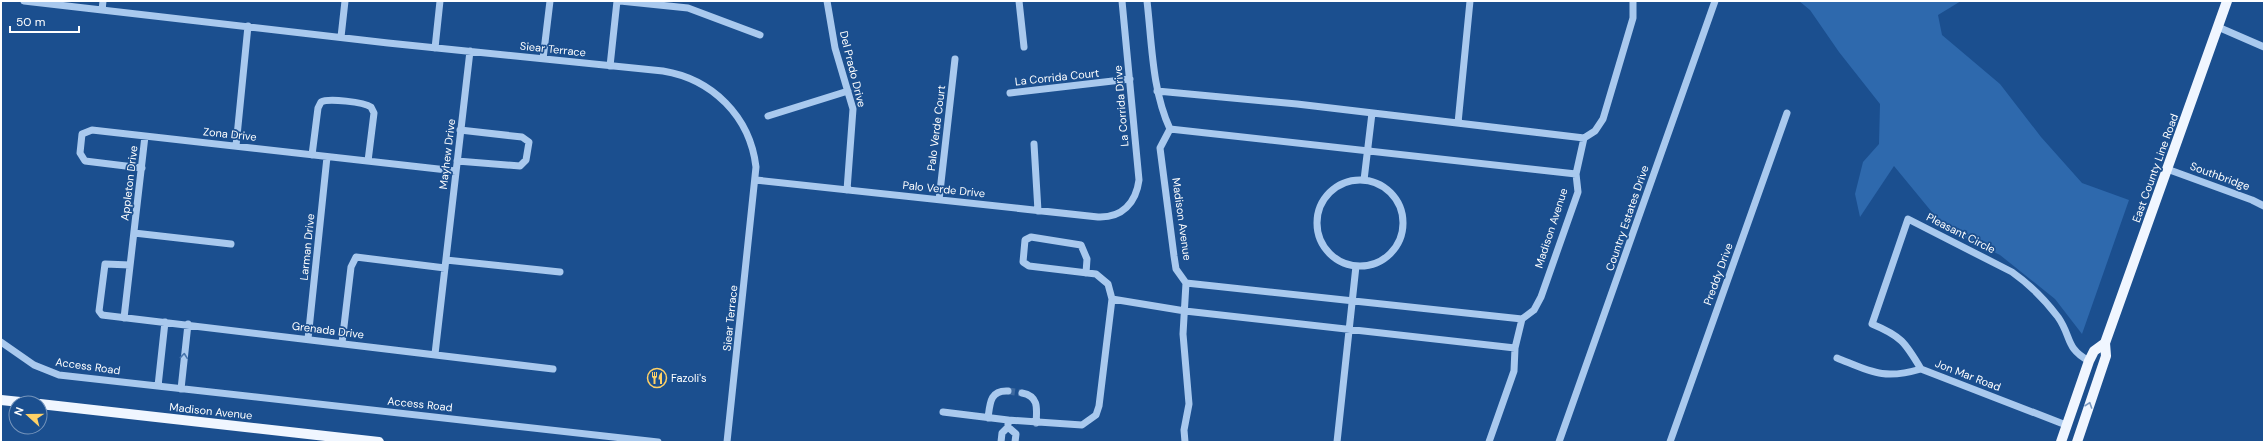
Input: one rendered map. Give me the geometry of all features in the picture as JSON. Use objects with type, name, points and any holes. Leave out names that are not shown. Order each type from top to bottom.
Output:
[{"type":"main road","name":"East County Line Road","points":[[2077,442],[2106,356],[2105,343],[2227,1]]},
{"type":"main road","name":"East County Line Road","points":[[2061,442],[2089,361],[2094,351],[2105,343]]},
{"type":"main road","name":"Madison Avenue","points":[[48,405],[379,442]]},
{"type":"street","name":"Siear Terrace","points":[[24,1],[435,48],[610,66],[675,74],[700,83],[718,95],[733,110],[749,136],[756,162],[756,180],[727,442]]},
{"type":"street","points":[[102,10],[103,1]]},
{"type":"street","points":[[341,37],[345,1]]},
{"type":"street","points":[[435,48],[440,1]]},
{"type":"street","points":[[543,59],[550,1]]},
{"type":"street","points":[[610,66],[619,1],[692,9],[760,35]]},
{"type":"street","name":"Del Prado Drive","points":[[827,1],[835,48],[848,91],[854,120],[847,190]]},
{"type":"street","points":[[1019,1],[1024,47]]},
{"type":"street","name":"La Corrida Drive","points":[[1122,1],[1139,180],[1137,193],[1128,207]]},
{"type":"street","points":[[1146,1],[1157,91],[1161,111],[1170,129],[1576,174]]},
{"type":"street","points":[[1458,123],[1470,1]]},
{"type":"street","points":[[1157,91],[1372,113],[1584,138],[1594,131],[1603,119],[1633,18],[1633,1]]},
{"type":"street","name":"Country Estates Drive","points":[[1559,442],[1715,1]]},
{"type":"street","points":[[236,146],[248,26]]},
{"type":"street","points":[[2218,27],[2264,47]]},
{"type":"street","name":"Mayhew Drive","points":[[435,354],[470,51]]},
{"type":"street","name":"Palo Verde Court","points":[[939,200],[955,59]]},
{"type":"street","name":"La Corrida Court","points":[[1010,93],[1130,79]]},
{"type":"street","points":[[768,116],[848,91]]},
{"type":"street","points":[[312,155],[318,108],[321,102],[328,100],[365,104],[371,107],[374,113],[368,161]]},
{"type":"street","points":[[1364,180],[1369,150],[1372,113]]},
{"type":"street","name":"Preddy Drive","points":[[1670,442],[1787,113]]},
{"type":"street","name":"Madison Avenue","points":[[1170,129],[1160,148],[1176,269],[1186,283]]},
{"type":"street","name":"Zona Drive","points":[[142,168],[85,161],[80,153],[81,138],[84,132],[89,130],[456,171]]},
{"type":"street","points":[[457,161],[520,166],[526,160],[529,142],[522,137],[460,130]]},
{"type":"street","name":"Appleton Drive","points":[[124,318],[145,136]]},
{"type":"street","name":"Madison Avenue","points":[[1522,319],[1534,310],[1541,297],[1578,192],[1576,174],[1584,138]]},
{"type":"street","points":[[1034,144],[1038,211]]},
{"type":"street","name":"Larman Drive","points":[[308,339],[327,157]]},
{"type":"street","name":"Southbridge","points":[[2167,169],[2252,200],[2264,206]]},
{"type":"street","name":"Palo Verde Drive","points":[[756,180],[1104,217],[1117,214],[1128,207]]},
{"type":"street","points":[[1364,180],[1380,185],[1394,196],[1402,211],[1403,227],[1398,244],[1388,257],[1372,265],[1356,266],[1341,262],[1329,252],[1319,235],[1318,219],[1322,204],[1331,192],[1349,182],[1364,180]]},
{"type":"street","name":"Pleasant Circle","points":[[1922,369],[1906,345],[1894,333],[1872,324],[1908,219],[2006,269],[2022,279],[2059,318],[2073,350],[2089,361]]},
{"type":"street","name":"Appleton Drive","points":[[134,233],[231,244]]},
{"type":"street","points":[[944,412],[988,418],[1008,424],[1036,423],[1082,425],[1096,415],[1101,397],[1112,299],[1108,284],[1096,274],[1086,273],[1029,266],[1022,262],[1025,240],[1031,237],[1081,245],[1087,259],[1086,273]]},
{"type":"street","points":[[342,343],[351,267],[356,258],[560,272]]},
{"type":"street","name":"Grenada Drive","points":[[130,265],[105,264],[100,314],[553,369]]},
{"type":"street","points":[[1337,442],[1356,266]]},
{"type":"street","points":[[1185,442],[1184,430],[1189,404],[1183,334],[1186,283],[1522,319],[1515,348],[1514,371],[1489,442]]},
{"type":"street","points":[[1112,299],[1185,311],[1515,348]]},
{"type":"street","points":[[158,386],[165,322]]},
{"type":"street","points":[[181,389],[188,324]]},
{"type":"street","name":"Access Road","points":[[1,342],[34,365],[51,373],[181,389],[658,442]]},
{"type":"street","name":"Jon Mar Road","points":[[1838,358],[1879,375],[1905,374],[1922,369],[2066,425]]},
{"type":"street","points":[[988,418],[992,396],[996,392],[1008,391]]},
{"type":"street","points":[[1022,394],[1030,394],[1035,399],[1037,407],[1036,423]]},
{"type":"street","points":[[1001,442],[1002,433],[1008,424]]},
{"type":"street","points":[[1008,424],[1016,434],[1015,442]]},
{"type":"shaded area","points":[[1799,1],[1961,1],[1938,15],[1942,35],[2000,84],[2041,137],[2082,183],[2129,200],[2082,334],[2055,299],[2000,255],[1945,228],[1894,166],[1860,217],[1855,194],[1863,162],[1879,144],[1880,104],[1839,52],[1810,10]]},
{"type":"tunnel","points":[[1008,391],[1022,393]]},
{"type":"place","name":"Fazoli's","points":[[657,378]]}]
